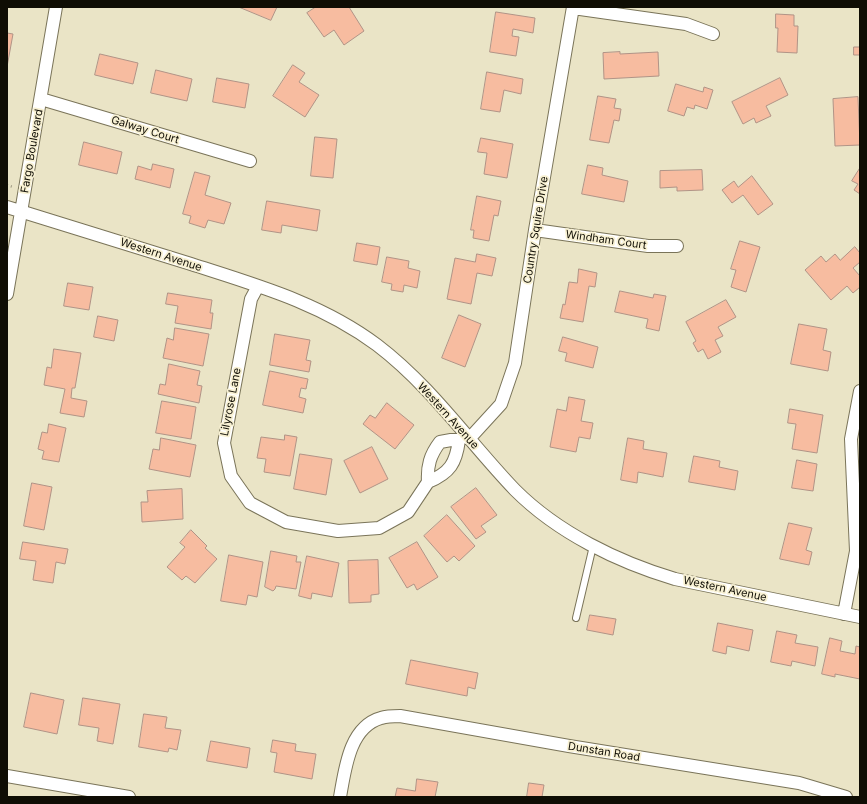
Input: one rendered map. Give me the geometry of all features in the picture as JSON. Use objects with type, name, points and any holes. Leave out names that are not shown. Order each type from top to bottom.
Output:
[{"type":"street","name":"Fargo Boulevard","points":[[7,294],[56,7]]},
{"type":"street","points":[[573,7],[686,24],[713,34]]},
{"type":"street","name":"Country Squire Drive","points":[[464,437],[501,404],[515,363],[535,230],[573,7]]},
{"type":"street","name":"Galway Court","points":[[41,98],[250,161]]},
{"type":"street","name":"Western Avenue","points":[[7,207],[287,295],[334,316],[377,346],[426,388],[464,437],[517,491],[556,523],[594,546],[646,570],[675,579],[860,617]]},
{"type":"street","name":"Windham Court","points":[[535,230],[648,246],[677,246]]},
{"type":"street","name":"Lilyrose Lane","points":[[258,286],[251,298],[224,443],[231,476],[250,503],[286,522],[338,531],[379,528],[408,512],[428,482]]},
{"type":"street","points":[[844,614],[856,551],[851,439],[860,392]]},
{"type":"street","points":[[464,437],[456,458],[442,476],[428,482],[427,467],[433,452],[440,442],[464,437]]},
{"type":"street","name":"Dunstan Road","points":[[340,797],[346,764],[354,743],[363,728],[381,718],[400,716],[569,746],[799,783],[846,797]]},
{"type":"street","points":[[7,776],[129,797]]},
{"type":"lane","points":[[576,618],[594,546]]},
{"type":"building","points":[[239,7],[277,7],[271,20]]},
{"type":"building","points":[[316,7],[349,7],[364,31],[344,45],[334,30],[324,37],[307,13]]},
{"type":"building","points":[[496,12],[535,18],[533,33],[513,29],[512,36],[519,37],[516,56],[490,52]]},
{"type":"building","points":[[776,14],[794,15],[794,26],[798,26],[797,53],[777,52],[778,28],[776,28]]},
{"type":"building","points":[[7,33],[13,34],[7,67]]},
{"type":"building","points":[[854,47],[860,47],[860,55],[854,55]]},
{"type":"building","points":[[620,52],[620,54],[658,52],[659,76],[604,79],[603,53]]},
{"type":"building","points":[[100,54],[138,63],[133,84],[95,75]]},
{"type":"building","points":[[293,65],[305,73],[299,82],[319,95],[305,117],[273,96]]},
{"type":"building","points":[[156,70],[192,79],[187,101],[151,93]]},
{"type":"building","points":[[487,72],[523,79],[521,94],[504,90],[500,112],[481,109]]},
{"type":"building","points":[[217,78],[249,84],[245,108],[213,102]]},
{"type":"building","points":[[780,78],[788,95],[766,106],[771,116],[756,123],[754,118],[743,124],[732,102]]},
{"type":"building","points":[[676,84],[703,92],[704,87],[713,90],[707,109],[695,105],[694,109],[687,107],[684,116],[668,111]]},
{"type":"building","points":[[598,96],[616,99],[614,108],[621,109],[619,121],[614,120],[609,143],[590,140]]},
{"type":"building","points":[[858,97],[860,145],[835,146],[833,99]]},
{"type":"building","points":[[315,137],[337,139],[333,178],[311,176]]},
{"type":"building","points":[[481,138],[513,144],[507,178],[484,174],[487,153],[478,152]]},
{"type":"building","points":[[84,142],[122,152],[117,174],[79,165]]},
{"type":"building","points":[[153,164],[174,169],[170,188],[135,179],[138,166],[151,170]]},
{"type":"building","points":[[588,165],[603,168],[602,175],[628,181],[624,202],[582,194]]},
{"type":"building","points":[[860,168],[860,194],[854,190],[858,184],[852,181]]},
{"type":"building","points":[[702,170],[703,190],[677,191],[677,187],[660,188],[660,171]]},
{"type":"building","points":[[195,172],[210,176],[205,195],[231,203],[224,224],[208,220],[205,228],[189,223],[191,216],[183,214]]},
{"type":"building","points":[[752,176],[773,204],[758,215],[743,195],[732,203],[722,190],[734,181],[738,187]]},
{"type":"building","points":[[477,196],[501,201],[498,216],[494,215],[489,241],[473,238],[474,230],[471,230]]},
{"type":"building","points":[[267,201],[320,210],[317,231],[282,225],[281,233],[262,230]]},
{"type":"building","points":[[740,241],[760,247],[746,292],[731,287],[736,270],[731,269]]},
{"type":"building","points":[[357,243],[380,247],[377,265],[354,261]]},
{"type":"building","points":[[855,247],[860,253],[860,262],[853,268],[860,276],[860,287],[853,293],[847,286],[831,300],[805,270],[821,256],[826,262],[835,254],[840,260]]},
{"type":"building","points":[[477,254],[496,258],[492,276],[477,273],[471,304],[447,299],[455,258],[475,262]]},
{"type":"building","points":[[387,257],[409,261],[408,268],[420,271],[417,288],[404,285],[403,292],[391,290],[392,284],[382,282]]},
{"type":"building","points":[[579,269],[597,273],[595,287],[589,286],[583,322],[560,318],[563,304],[565,305],[569,282],[577,283]]},
{"type":"building","points":[[68,283],[93,287],[89,310],[64,306]]},
{"type":"building","points":[[620,291],[653,298],[654,294],[666,296],[659,331],[646,328],[648,319],[615,312]]},
{"type":"building","points":[[168,293],[212,300],[210,313],[213,313],[211,329],[175,323],[178,306],[166,304]]},
{"type":"building","points":[[726,300],[736,317],[718,327],[723,336],[715,340],[721,352],[708,359],[703,349],[698,352],[693,343],[696,341],[686,322]]},
{"type":"building","points":[[459,315],[481,324],[465,367],[442,358]]},
{"type":"building","points":[[98,316],[118,320],[114,341],[94,337]]},
{"type":"building","points":[[799,324],[827,329],[823,350],[831,352],[828,371],[791,364]]},
{"type":"building","points":[[175,328],[209,334],[203,366],[163,358],[167,338],[173,340]]},
{"type":"building","points":[[275,334],[310,340],[306,360],[311,361],[309,372],[270,365]]},
{"type":"building","points":[[563,337],[598,347],[593,368],[565,361],[567,353],[559,351]]},
{"type":"building","points":[[54,349],[81,353],[75,388],[72,388],[71,398],[87,401],[84,417],[60,413],[65,389],[44,385],[47,367],[51,368]]},
{"type":"building","points":[[169,364],[200,371],[197,385],[202,386],[199,403],[158,394],[160,384],[165,385]]},
{"type":"building","points":[[270,371],[308,379],[306,389],[301,388],[299,397],[306,399],[303,413],[263,405]]},
{"type":"building","points":[[569,397],[585,400],[581,421],[593,423],[590,439],[579,437],[576,452],[550,447],[557,409],[566,411]]},
{"type":"building","points":[[162,401],[196,407],[191,439],[156,433]]},
{"type":"building","points":[[387,403],[414,425],[395,449],[363,424],[370,415],[375,418]]},
{"type":"building","points":[[790,409],[823,415],[817,453],[792,449],[796,424],[788,423]]},
{"type":"building","points":[[49,424],[66,428],[59,462],[42,459],[44,451],[38,449],[42,432],[47,433]]},
{"type":"building","points":[[285,435],[297,437],[290,476],[264,472],[266,459],[257,458],[261,437],[284,440]]},
{"type":"building","points":[[161,438],[196,445],[190,477],[149,469],[153,449],[159,450]]},
{"type":"building","points":[[628,438],[644,441],[643,449],[667,453],[663,477],[638,472],[637,483],[621,480]]},
{"type":"building","points":[[372,447],[388,479],[360,493],[344,461]]},
{"type":"building","points":[[300,454],[332,459],[326,495],[294,489]]},
{"type":"building","points":[[694,456],[720,461],[719,467],[738,471],[735,490],[689,482]]},
{"type":"building","points":[[797,460],[817,464],[813,491],[792,488]]},
{"type":"building","points":[[32,483],[52,487],[44,530],[24,526]]},
{"type":"building","points":[[476,488],[497,515],[481,526],[486,532],[476,539],[451,507]]},
{"type":"building","points":[[182,489],[183,519],[142,522],[141,502],[148,502],[147,491]]},
{"type":"building","points":[[447,515],[475,546],[459,561],[454,556],[447,562],[424,536]]},
{"type":"building","points":[[789,523],[812,528],[806,550],[812,552],[809,565],[780,559]]},
{"type":"building","points":[[191,530],[207,546],[205,548],[217,559],[195,583],[186,576],[182,580],[167,567],[185,547],[180,543]]},
{"type":"building","points":[[23,542],[68,549],[65,564],[56,562],[53,583],[33,580],[36,561],[20,559]]},
{"type":"building","points":[[417,542],[438,577],[417,590],[414,584],[407,588],[389,558]]},
{"type":"building","points":[[271,551],[297,556],[296,562],[301,562],[296,589],[276,586],[273,591],[265,587]]},
{"type":"building","points":[[229,555],[263,562],[257,597],[248,595],[246,605],[221,601]]},
{"type":"building","points":[[307,556],[339,563],[332,597],[312,593],[311,599],[299,596]]},
{"type":"building","points":[[378,560],[379,594],[371,595],[371,602],[349,603],[348,561]]},
{"type":"building","points":[[590,615],[616,619],[613,635],[587,630]]},
{"type":"building","points":[[718,623],[753,630],[749,651],[727,646],[726,654],[713,651]]},
{"type":"building","points":[[777,631],[797,635],[795,643],[818,647],[815,666],[792,661],[791,666],[771,662]]},
{"type":"building","points":[[830,638],[842,641],[840,651],[855,654],[856,646],[860,647],[860,679],[835,674],[835,677],[822,674]]},
{"type":"building","points":[[411,660],[478,673],[475,689],[468,687],[467,696],[406,684]]},
{"type":"building","points":[[31,693],[64,700],[57,734],[24,727]]},
{"type":"building","points":[[83,698],[120,704],[113,744],[97,741],[99,728],[79,725]]},
{"type":"building","points":[[144,714],[167,717],[165,728],[181,730],[177,750],[169,748],[168,752],[139,747]]},
{"type":"building","points":[[273,740],[296,744],[295,751],[316,754],[312,779],[274,772],[277,753],[271,752]]},
{"type":"building","points":[[211,741],[250,748],[247,768],[207,761]]},
{"type":"building","points":[[417,779],[438,782],[435,797],[395,797],[397,788],[415,791]]},
{"type":"building","points":[[529,783],[544,785],[542,797],[527,797]]}]
